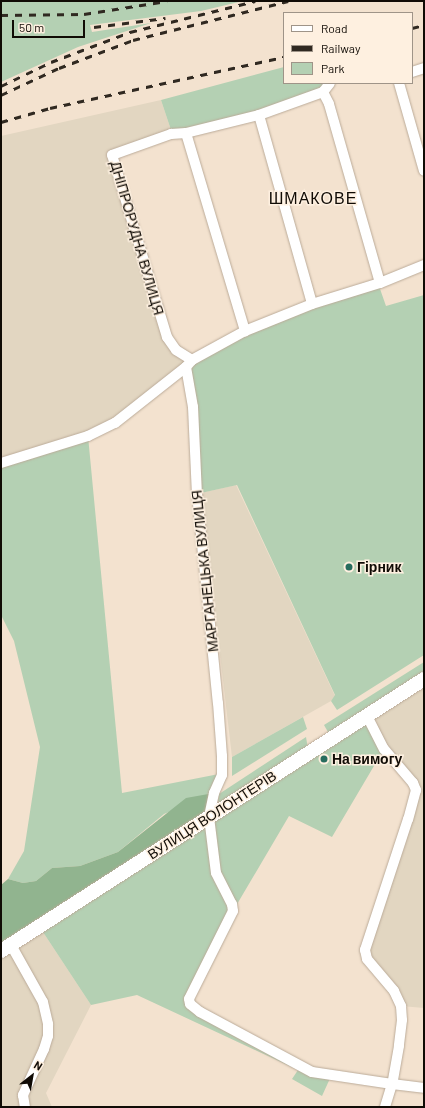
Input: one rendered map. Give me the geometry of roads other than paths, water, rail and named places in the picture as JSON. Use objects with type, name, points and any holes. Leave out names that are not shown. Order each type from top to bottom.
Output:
[{"type":"street","points":[[413,72],[424,68]]},
{"type":"street","points":[[329,84],[323,92],[328,104],[380,283]]},
{"type":"street","points":[[399,84],[424,171]]},
{"type":"street","name":"ДНІПРОРУДНА ВУЛИЦЯ","points":[[189,364],[167,338],[112,156],[171,134],[186,134],[259,115],[323,92]]},
{"type":"street","points":[[259,115],[312,304]]},
{"type":"street","points":[[186,134],[245,331]]},
{"type":"street","points":[[1,463],[88,436],[115,423],[189,364],[245,331],[312,304],[380,283],[424,265]]},
{"type":"street","name":"МАРГАНЕЦЬКА ВУЛИЦЯ","points":[[189,364],[193,407],[197,494],[218,703],[222,775],[214,792],[209,817]]},
{"type":"street","name":"ВУЛИЦЯ ВОЛОНТЕРІВ","points":[[6,948],[424,679]]},
{"type":"street","points":[[367,716],[384,749],[413,783],[416,790],[408,819],[364,950],[367,959],[394,992],[401,1006],[402,1020],[399,1046],[392,1084],[385,1107]]},
{"type":"street","points":[[209,817],[216,874],[232,904],[233,912],[191,993],[189,999],[190,1004],[200,1012],[312,1072],[424,1088]]},
{"type":"street","points":[[6,948],[43,1002],[48,1024],[48,1036],[44,1049],[24,1096],[25,1107]]},
{"type":"railway","points":[[1,15],[84,14],[167,1]]},
{"type":"railway","points":[[1,86],[51,62],[130,32],[255,1]]},
{"type":"railway","points":[[1,95],[59,68],[133,40],[288,1]]},
{"type":"railway","points":[[94,27],[165,18]]},
{"type":"railway","points":[[413,28],[424,25]]},
{"type":"railway","points":[[1,122],[50,108],[283,57]]},
{"type":"place","name":"Гірник","points":[[349,567]]},
{"type":"place","name":"На вимогу","points":[[324,759]]},
{"type":"district","name":"ШМАКОВЕ","points":[[313,198]]}]
